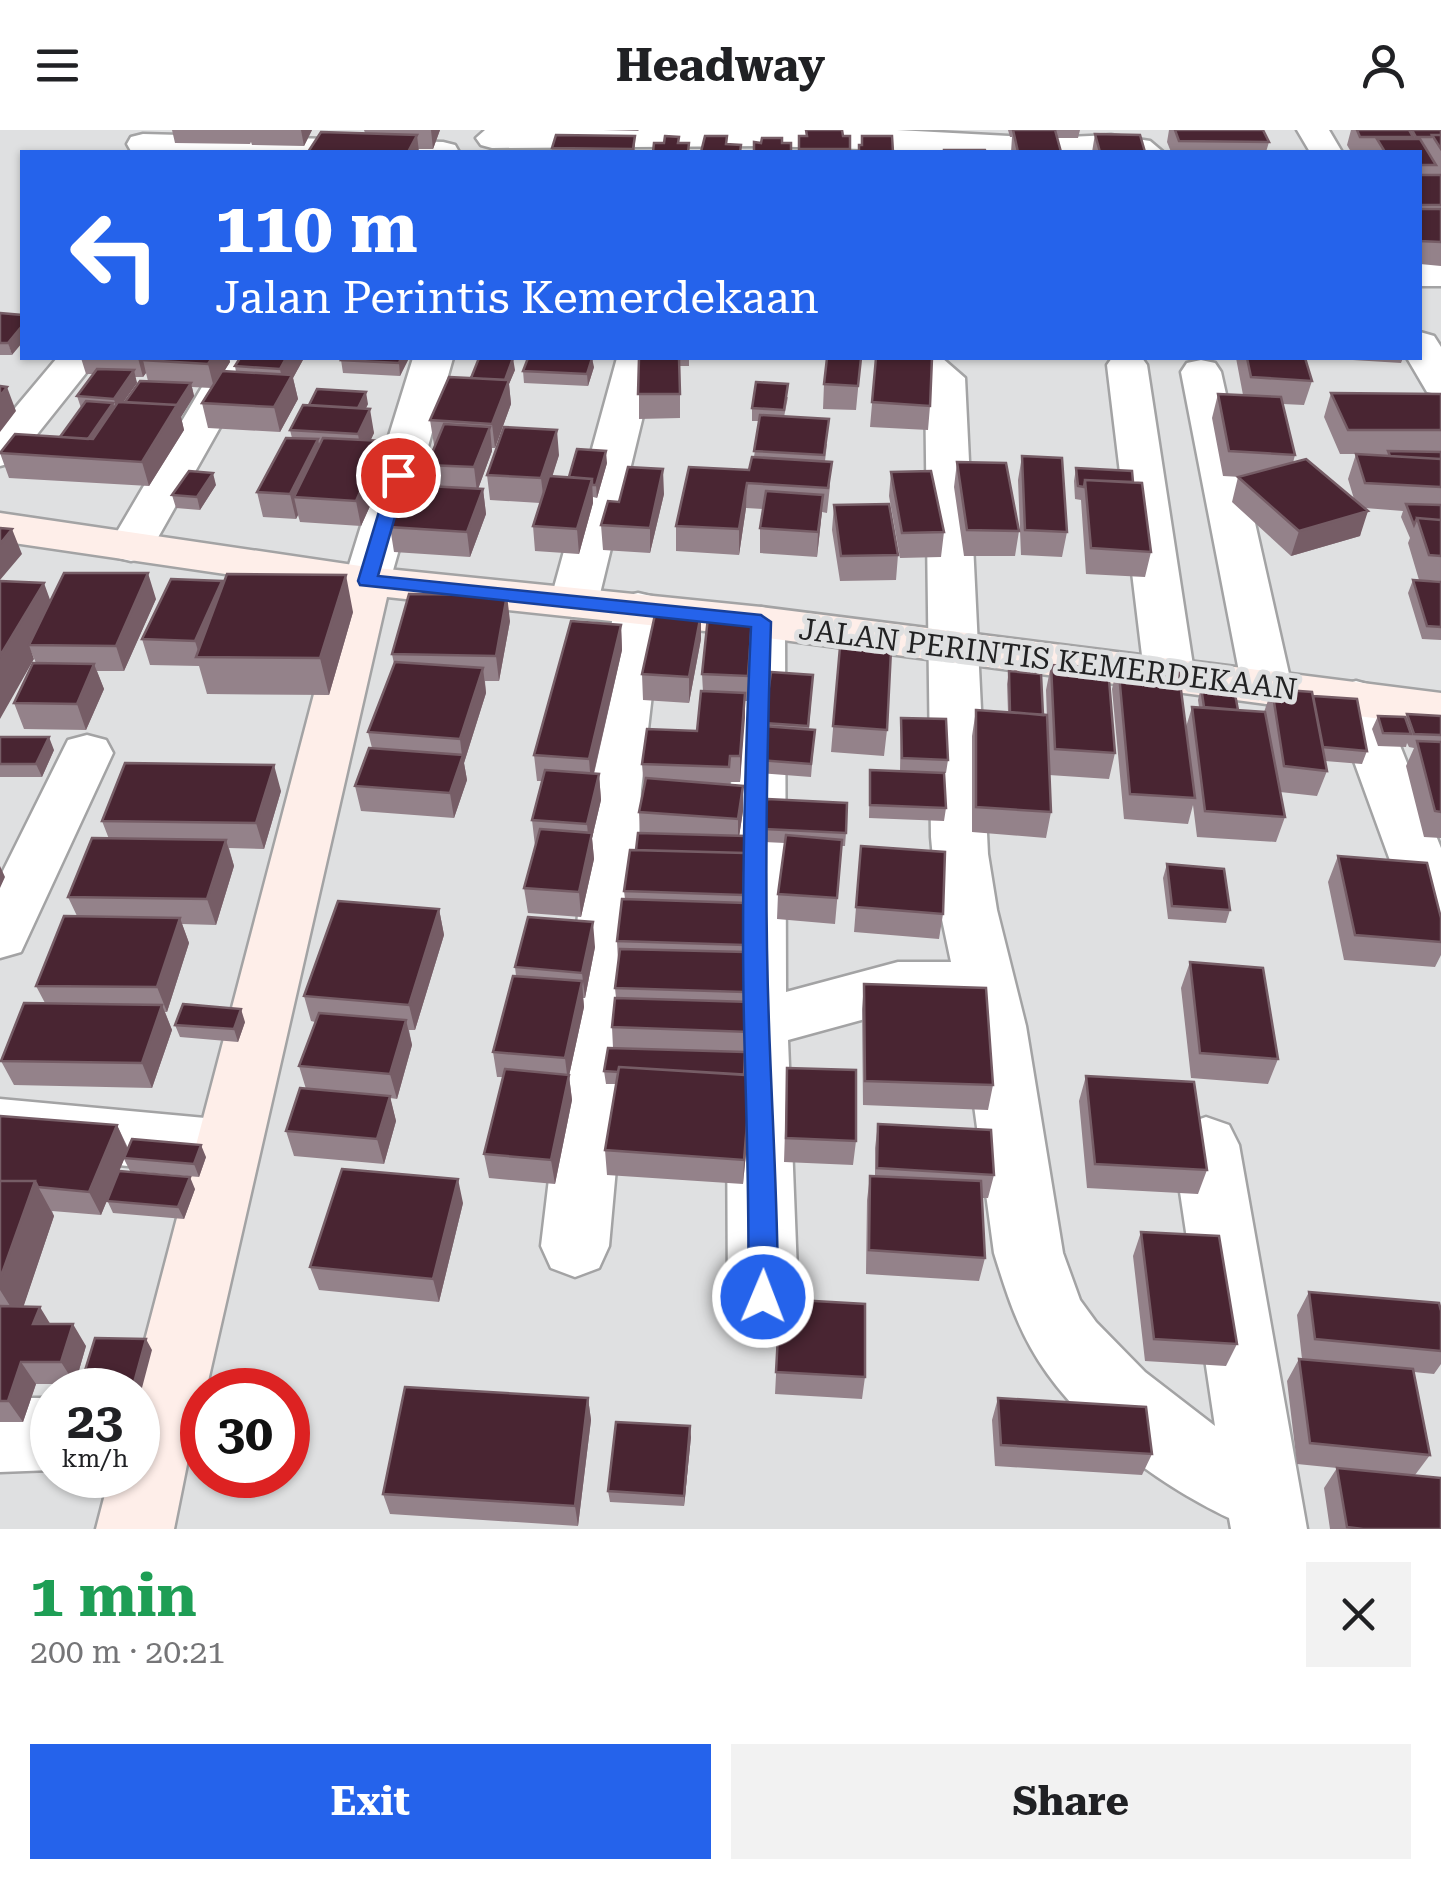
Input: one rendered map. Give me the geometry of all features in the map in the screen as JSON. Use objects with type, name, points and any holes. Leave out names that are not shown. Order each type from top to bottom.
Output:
[{"type":"street","points":[[492,140],[834,135],[1044,148],[1129,146],[1142,150]]},
{"type":"street","points":[[143,144],[368,150]]},
{"type":"street","points":[[1422,348],[1441,383]]},
{"type":"street","points":[[0,453],[76,360]]},
{"type":"street","points":[[130,548],[238,360]]},
{"type":"street","points":[[160,1391],[226,1148],[367,581],[432,360]]},
{"type":"street","points":[[574,602],[636,360]]},
{"type":"street","points":[[920,360],[944,378],[962,869],[983,985],[995,1026],[1010,1154],[1034,1268],[1055,1324],[1096,1375],[1266,1512]]},
{"type":"street","points":[[1128,365],[1169,672]]},
{"type":"street","points":[[1201,372],[1267,687]]},
{"type":"street","name":"JALAN PERINTIS KEMERDEKAAN","points":[[0,527],[367,581],[761,622],[1441,710]]},
{"type":"street","points":[[574,1246],[604,968],[614,790],[638,608]]},
{"type":"street","points":[[761,622],[755,800],[763,1297]]},
{"type":"street","points":[[1356,698],[1441,921]]},
{"type":"street","points":[[0,936],[87,753]]},
{"type":"street","points":[[756,1024],[898,986],[983,985]]},
{"type":"street","points":[[0,1126],[226,1148]]},
{"type":"street","points":[[1206,1145],[1266,1512]]},
{"type":"street","points":[[0,1435],[30,1434]]},
{"type":"street","points":[[135,1529],[139,1498]]},
{"type":"building","points":[[806,130],[842,130],[843,136],[850,136],[850,149],[799,149],[799,136],[807,136]]},
{"type":"building","points":[[1013,130],[1055,130],[1060,150],[1018,150]]},
{"type":"building","points":[[1175,130],[1263,130],[1269,142],[1179,141]]},
{"type":"building","points":[[1357,130],[1409,130],[1413,137],[1360,137]]},
{"type":"building","points":[[1412,130],[1441,130],[1441,135],[1416,137]]},
{"type":"building","points":[[321,132],[417,135],[409,150],[309,150]]},
{"type":"building","points":[[1095,134],[1140,135],[1144,150],[1099,150]]},
{"type":"building","points":[[556,135],[635,136],[633,149],[552,148]]},
{"type":"building","points":[[1432,135],[1441,135],[1441,149]]},
{"type":"building","points":[[665,136],[679,137],[678,143],[689,143],[688,150],[653,150],[654,143],[664,143]]},
{"type":"building","points":[[705,136],[727,136],[726,144],[741,145],[740,150],[702,150]]},
{"type":"building","points":[[862,136],[892,136],[893,150],[859,150]]},
{"type":"building","points":[[762,138],[782,138],[782,143],[791,143],[791,150],[754,150],[754,142],[761,143]]},
{"type":"building","points":[[1377,139],[1420,139],[1436,165],[1422,165],[1422,150],[1384,150]]},
{"type":"building","points":[[1422,175],[1441,175],[1441,205],[1422,205]]},
{"type":"building","points":[[1422,209],[1441,209],[1441,242],[1422,241]]},
{"type":"building","points":[[0,313],[20,315],[20,328],[8,343],[0,343]]},
{"type":"building","points":[[143,360],[211,360],[208,364]]},
{"type":"building","points":[[239,360],[285,360],[280,369],[235,366]]},
{"type":"building","points":[[341,360],[400,360],[399,363]]},
{"type":"building","points":[[478,360],[512,360],[505,380],[471,378]]},
{"type":"building","points":[[527,360],[591,360],[587,374],[523,371]]},
{"type":"building","points":[[639,360],[679,360],[680,394],[638,394]]},
{"type":"building","points":[[827,360],[861,360],[858,386],[824,384]]},
{"type":"building","points":[[876,360],[932,360],[930,406],[872,402]]},
{"type":"building","points":[[1247,360],[1306,360],[1312,381],[1251,377]]},
{"type":"building","points":[[97,369],[134,370],[114,399],[77,396]]},
{"type":"building","points":[[222,371],[292,375],[274,407],[202,403]]},
{"type":"building","points":[[449,377],[509,380],[492,424],[430,420]]},
{"type":"building","points":[[140,381],[191,383],[177,405],[125,402]]},
{"type":"building","points":[[756,382],[788,384],[784,410],[752,408]]},
{"type":"building","points":[[317,389],[366,392],[358,408],[309,405]]},
{"type":"building","points":[[1331,393],[1441,394],[1441,430],[1348,430]]},
{"type":"building","points":[[1218,394],[1281,397],[1295,455],[1229,451]]},
{"type":"building","points":[[86,401],[113,403],[88,439],[60,437]]},
{"type":"building","points":[[118,402],[177,405],[142,462],[0,453],[15,434],[93,439]]},
{"type":"building","points":[[303,405],[370,409],[358,434],[290,430]]},
{"type":"building","points":[[760,415],[829,419],[824,455],[754,451]]},
{"type":"building","points":[[444,424],[490,427],[474,467],[427,465]]},
{"type":"building","points":[[504,427],[557,430],[541,478],[487,475]]},
{"type":"building","points":[[286,438],[318,439],[290,494],[257,492]]},
{"type":"building","points":[[323,438],[383,441],[356,501],[294,497]]},
{"type":"building","points":[[577,449],[606,451],[596,485],[592,485],[592,479],[569,477]]},
{"type":"building","points":[[1388,451],[1441,452],[1441,459],[1390,456]]},
{"type":"building","points":[[1356,454],[1441,459],[1441,487],[1365,483]]},
{"type":"building","points":[[1022,456],[1062,458],[1067,532],[1025,530]]},
{"type":"building","points":[[752,457],[832,462],[828,488],[747,483],[739,529],[676,526],[689,467],[749,470]]},
{"type":"building","points":[[1306,459],[1368,511],[1299,531],[1238,477]]},
{"type":"building","points":[[957,462],[1006,463],[1019,531],[967,530]]},
{"type":"building","points":[[628,467],[663,469],[650,528],[601,525],[608,501],[619,502]]},
{"type":"building","points":[[1076,468],[1132,471],[1133,482],[1085,480],[1084,487],[1078,486]]},
{"type":"building","points":[[189,471],[213,473],[197,497],[172,495]]},
{"type":"building","points":[[931,471],[944,532],[902,533],[891,472]]},
{"type":"building","points":[[549,476],[592,479],[577,529],[533,526]]},
{"type":"building","points":[[1085,480],[1142,483],[1151,552],[1091,548]]},
{"type":"building","points":[[408,485],[483,489],[467,532],[390,527]]},
{"type":"building","points":[[766,491],[823,495],[818,532],[760,528]]},
{"type":"building","points":[[889,504],[898,555],[841,556],[834,505]]},
{"type":"building","points":[[1406,504],[1441,505],[1441,520],[1417,518],[1414,525]]},
{"type":"building","points":[[1417,518],[1441,520],[1441,556],[1429,555]]},
{"type":"building","points":[[0,528],[12,529],[0,544]]},
{"type":"building","points":[[64,573],[148,573],[116,646],[29,645]]},
{"type":"building","points":[[227,574],[346,575],[320,658],[196,657]]},
{"type":"building","points":[[171,579],[222,581],[195,641],[142,639]]},
{"type":"building","points":[[1413,580],[1441,582],[1441,627],[1427,626]]},
{"type":"building","points":[[0,581],[44,583],[0,656]]},
{"type":"building","points":[[409,594],[507,595],[496,656],[392,654]]},
{"type":"building","points":[[656,610],[701,614],[689,677],[642,674]]},
{"type":"building","points":[[708,617],[752,619],[748,676],[702,674]]},
{"type":"building","points":[[571,621],[621,625],[589,759],[534,755]]},
{"type":"building","points":[[840,647],[891,650],[887,730],[833,726]]},
{"type":"building","points":[[395,662],[483,668],[460,739],[368,732]]},
{"type":"building","points":[[33,663],[94,664],[77,704],[14,703]]},
{"type":"building","points":[[1118,663],[1178,667],[1195,798],[1130,794]]},
{"type":"building","points":[[1051,665],[1108,668],[1115,753],[1055,749]]},
{"type":"building","points":[[1009,671],[1041,674],[1043,715],[1010,712]]},
{"type":"building","points":[[771,672],[813,675],[808,726],[764,723]]},
{"type":"building","points":[[1201,687],[1234,689],[1238,710],[1204,707]]},
{"type":"building","points":[[1272,689],[1312,692],[1327,771],[1284,766]]},
{"type":"building","points":[[701,691],[745,693],[740,756],[730,756],[729,767],[642,764],[647,729],[697,731]]},
{"type":"building","points":[[1313,696],[1357,699],[1367,751],[1323,747]]},
{"type":"building","points":[[1192,707],[1265,712],[1285,817],[1205,811]]},
{"type":"building","points":[[976,710],[1047,715],[1051,812],[976,807]]},
{"type":"building","points":[[1407,714],[1441,716],[1441,735],[1414,734]]},
{"type":"building","points":[[1378,716],[1405,717],[1411,734],[1383,733]]},
{"type":"building","points":[[901,718],[946,719],[948,760],[902,758]]},
{"type":"building","points":[[763,726],[815,730],[811,764],[758,760]]},
{"type":"building","points":[[0,737],[49,737],[36,764],[0,764]]},
{"type":"building","points":[[1417,741],[1441,742],[1441,812],[1435,811]]},
{"type":"building","points":[[369,748],[463,755],[450,793],[355,786]]},
{"type":"building","points":[[125,763],[274,765],[256,823],[102,821]]},
{"type":"building","points":[[545,770],[599,774],[587,824],[532,820]]},
{"type":"building","points":[[870,770],[944,773],[946,808],[870,805]]},
{"type":"building","points":[[646,778],[743,786],[738,819],[639,812]]},
{"type":"building","points":[[767,799],[847,803],[846,833],[765,829]]},
{"type":"building","points":[[540,829],[592,833],[579,892],[524,888]]},
{"type":"building","points":[[638,833],[746,836],[745,858],[745,853],[636,850]]},
{"type":"building","points":[[786,835],[842,840],[837,898],[778,894]]},
{"type":"building","points":[[92,838],[226,840],[207,899],[68,897]]},
{"type":"building","points":[[861,846],[945,852],[943,914],[856,907]]},
{"type":"building","points":[[630,850],[745,853],[743,895],[624,891]]},
{"type":"building","points":[[1338,856],[1427,863],[1441,918],[1441,942],[1355,935]]},
{"type":"building","points":[[1167,864],[1224,869],[1230,910],[1172,906]]},
{"type":"building","points":[[622,899],[746,903],[745,945],[617,941]]},
{"type":"building","points":[[338,901],[439,909],[409,1005],[304,996]]},
{"type":"building","points":[[64,916],[180,918],[157,987],[36,986]]},
{"type":"building","points":[[528,917],[593,922],[582,973],[515,967]]},
{"type":"building","points":[[620,949],[746,952],[744,992],[615,988]]},
{"type":"building","points":[[1190,962],[1263,968],[1278,1059],[1200,1053]]},
{"type":"building","points":[[513,976],[582,981],[565,1058],[493,1052]]},
{"type":"building","points":[[864,984],[986,988],[993,1085],[865,1081]]},
{"type":"building","points":[[615,998],[751,1002],[750,1032],[612,1027]]},
{"type":"building","points":[[24,1003],[162,1005],[142,1063],[1,1061]]},
{"type":"building","points":[[183,1004],[241,1009],[234,1029],[175,1025]]},
{"type":"building","points":[[319,1013],[406,1020],[390,1074],[299,1066]]},
{"type":"building","points":[[608,1048],[745,1052],[744,1075],[619,1067],[618,1072],[604,1071]]},
{"type":"building","points":[[619,1067],[751,1075],[744,1160],[605,1150]]},
{"type":"building","points":[[787,1068],[856,1070],[856,1141],[786,1138]]},
{"type":"building","points":[[505,1069],[569,1075],[551,1160],[484,1154]]},
{"type":"building","points":[[1086,1076],[1194,1082],[1207,1170],[1095,1164]]},
{"type":"building","points":[[300,1088],[390,1096],[377,1139],[286,1131]]},
{"type":"building","points":[[0,1116],[117,1125],[89,1192],[38,1187],[35,1181],[0,1181]]},
{"type":"building","points":[[878,1124],[991,1130],[994,1175],[877,1168]]},
{"type":"building","points":[[132,1139],[201,1145],[194,1164],[124,1158]]},
{"type":"building","points":[[342,1169],[458,1179],[433,1279],[310,1267]]},
{"type":"building","points":[[119,1171],[190,1177],[178,1207],[107,1201]]},
{"type":"building","points":[[870,1176],[981,1181],[985,1258],[869,1250]]},
{"type":"building","points":[[0,1181],[35,1181],[0,1279]]},
{"type":"building","points":[[1141,1232],[1219,1236],[1237,1344],[1154,1339]]},
{"type":"building","points":[[1309,1292],[1439,1303],[1441,1351],[1315,1339]]},
{"type":"building","points":[[780,1299],[865,1304],[865,1377],[776,1372]]},
{"type":"building","points":[[0,1306],[40,1307],[33,1324],[73,1324],[61,1362],[21,1362],[8,1401],[0,1401]]},
{"type":"building","points":[[95,1338],[146,1339],[138,1368],[86,1368]]},
{"type":"building","points":[[1299,1359],[1413,1369],[1430,1455],[1310,1443]]},
{"type":"building","points":[[405,1387],[588,1398],[575,1506],[383,1494]]},
{"type":"building","points":[[998,1398],[1146,1407],[1152,1454],[1001,1445]]},
{"type":"building","points":[[616,1422],[690,1426],[684,1496],[608,1491]]},
{"type":"building","points":[[1337,1468],[1441,1478],[1441,1529],[1347,1527]]},
{"type":"route","points":[[398,475],[367,581],[761,622],[755,800],[763,1297]]}]
